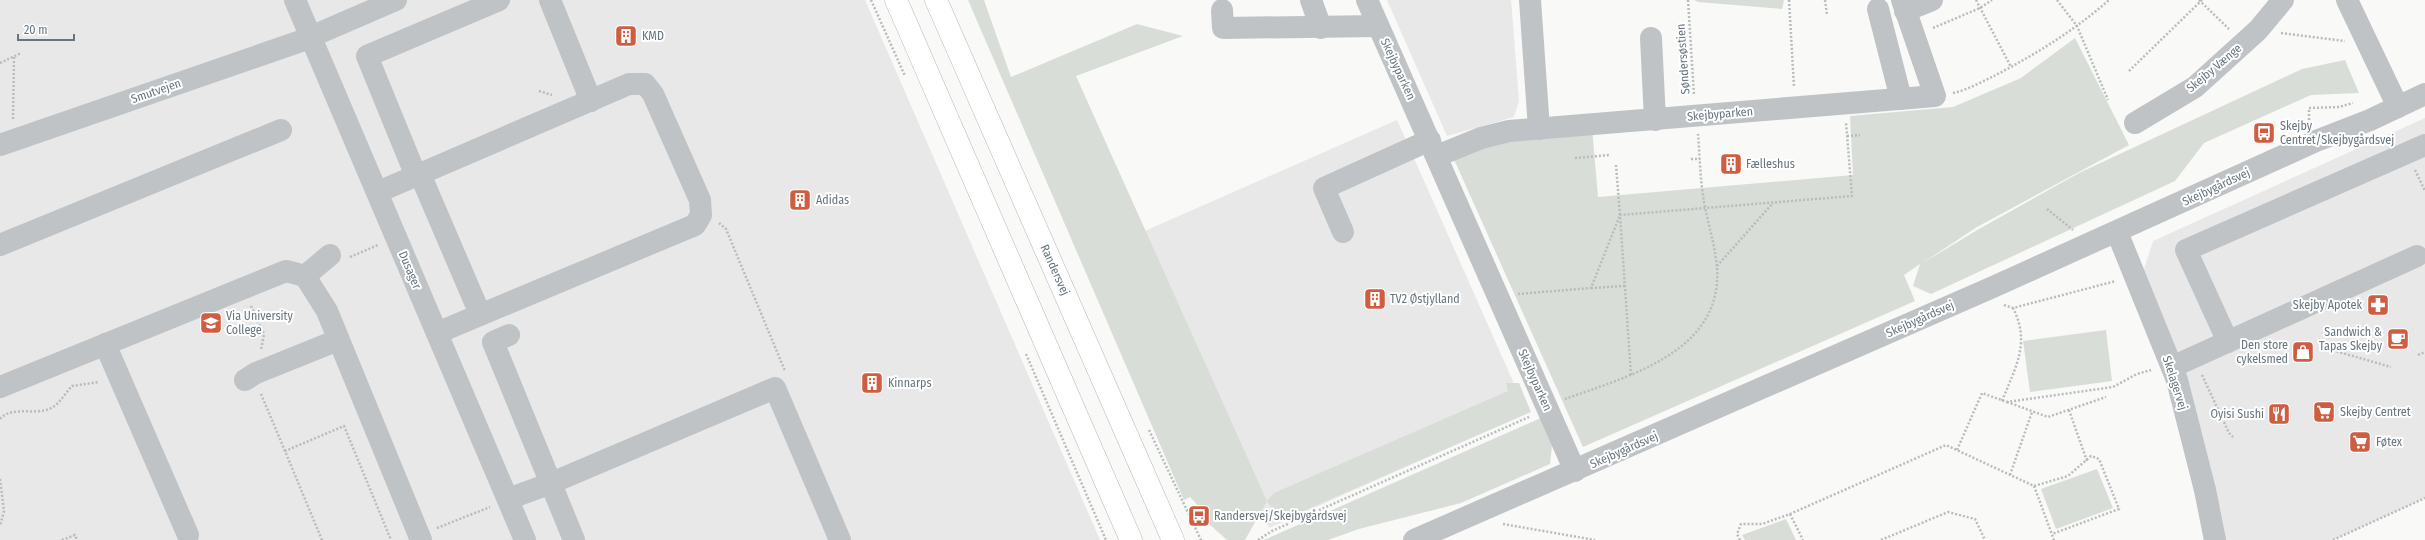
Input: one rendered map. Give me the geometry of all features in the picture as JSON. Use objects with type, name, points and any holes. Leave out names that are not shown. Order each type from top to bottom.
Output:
[{"type":"main road","points":[[896,0],[1131,540]]},
{"type":"main road","name":"Randersvej","points":[[936,0],[1173,540]]},
{"type":"street","name":"Dusager","points":[[296,0],[525,540]]},
{"type":"street","name":"Smutvejen","points":[[6,142],[311,36],[396,0]]},
{"type":"street","points":[[480,314],[367,56],[499,0]]},
{"type":"street","points":[[550,0],[591,101]]},
{"type":"street","points":[[1311,0],[1321,28]]},
{"type":"street","name":"Skejbyparken","points":[[1367,0],[1434,148],[1575,471]]},
{"type":"street","points":[[1530,0],[1539,129]]},
{"type":"street","points":[[1932,0],[1903,6],[1935,96]]},
{"type":"street","name":"Skejby Vænge","points":[[2135,123],[2195,87],[2251,37],[2283,0]]},
{"type":"street","points":[[2347,0],[2398,107]]},
{"type":"street","points":[[1878,9],[1901,99]]},
{"type":"street","name":"Skejbyparken","points":[[1222,19],[1321,28],[1378,26]]},
{"type":"street","points":[[1651,38],[1655,120]]},
{"type":"street","points":[[378,192],[629,84],[645,84],[653,94],[700,200],[701,215],[695,225],[437,333]]},
{"type":"street","name":"Skejbygårdsvej","points":[[1414,540],[1575,471],[2083,247],[2316,141],[2398,107],[2425,94]]},
{"type":"street","name":"Skejbyparken","points":[[1434,148],[1492,134],[1539,129],[1935,96]]},
{"type":"street","points":[[0,245],[281,130]]},
{"type":"street","points":[[2228,342],[2186,250],[2425,144]]},
{"type":"street","points":[[1343,232],[1324,188],[1434,148]]},
{"type":"street","name":"Skelagervej","points":[[2117,232],[2172,367],[2205,490],[2215,540]]},
{"type":"street","points":[[305,276],[330,254]]},
{"type":"street","points":[[2172,367],[2418,256]]},
{"type":"street","points":[[0,387],[286,271],[305,276],[327,311],[420,538]]},
{"type":"street","points":[[509,335],[492,342],[549,484],[574,540]]},
{"type":"street","points":[[245,380],[338,340]]},
{"type":"street","points":[[105,344],[188,535]]},
{"type":"street","points":[[508,499],[549,484],[775,388],[840,540]]},
{"type":"path","name":"Søndersøstien","points":[[1688,0],[1696,116]]},
{"type":"path","points":[[1789,0],[1796,108]]},
{"type":"path","points":[[1825,0],[1827,15]]},
{"type":"path","points":[[1976,0],[2011,67]]},
{"type":"path","points":[[1914,36],[1980,8],[1992,0]]},
{"type":"path","points":[[2056,0],[2077,26],[2108,100]]},
{"type":"path","points":[[1935,96],[1957,92],[2011,67],[2077,26],[2109,0]]},
{"type":"path","points":[[2129,71],[2200,0],[2251,37],[2366,42]]},
{"type":"path","points":[[0,63],[21,53]]},
{"type":"path","points":[[6,142],[14,57]]},
{"type":"path","points":[[2310,120],[2309,108],[2340,107],[2354,103]]},
{"type":"path","points":[[1620,215],[1852,196],[1845,104]]},
{"type":"path","points":[[1847,136],[1860,135]]},
{"type":"path","points":[[1575,158],[1610,155]]},
{"type":"path","points":[[1691,159],[1700,159]]},
{"type":"path","points":[[1616,165],[1632,375]]},
{"type":"path","points":[[1717,266],[1773,203]]},
{"type":"path","points":[[2047,208],[2073,230],[2083,247]]},
{"type":"path","points":[[1591,288],[1620,215]]},
{"type":"path","points":[[695,225],[716,220],[726,229],[784,366],[785,376],[775,388]]},
{"type":"path","points":[[2002,401],[2021,353],[2020,331],[2013,308],[2136,276]]},
{"type":"path","points":[[1498,296],[1625,286]]},
{"type":"path","points":[[2325,348],[2391,367]]},
{"type":"path","points":[[2418,355],[2425,352]]},
{"type":"path","points":[[2007,402],[2113,387],[2137,374],[2160,367],[2172,367]]},
{"type":"path","points":[[0,419],[5,413],[40,412],[58,404],[72,386],[98,382],[116,370]]},
{"type":"path","points":[[2199,370],[2229,433],[2233,437]]},
{"type":"path","points":[[1957,450],[1982,393],[2048,418],[2106,397]]},
{"type":"path","points":[[2069,410],[2087,461]]},
{"type":"path","points":[[2010,475],[2032,412]]},
{"type":"path","points":[[322,540],[285,451],[344,426],[390,540]]},
{"type":"path","points":[[1740,540],[1737,534],[1740,524],[1762,524],[1790,514],[1946,445],[2034,486],[2068,476],[2091,456],[2099,459],[2119,509],[2052,534]]},
{"type":"path","points":[[0,479],[4,511],[0,526]]},
{"type":"path","points":[[2034,486],[2054,540]]},
{"type":"path","points":[[2334,540],[2425,498]]},
{"type":"path","points":[[420,538],[508,499]]},
{"type":"path","points":[[1494,506],[1503,524],[1595,540]]},
{"type":"path","points":[[1881,540],[1948,512],[1975,518],[1985,540]]},
{"type":"path","points":[[1790,514],[1802,540]]},
{"type":"path","points":[[62,540],[75,535],[77,540]]},
{"type":"shaded area","points":[[0,0],[865,0],[1100,540],[0,540]]},
{"type":"shaded area","points":[[968,0],[984,0],[1011,77],[1137,24],[1183,36],[1076,76],[1267,501],[1245,540],[1227,540],[1208,523],[1202,510],[1190,497],[1184,500]]},
{"type":"shaded area","points":[[1387,0],[1511,0],[1519,101],[1514,117],[1447,136]]},
{"type":"shaded area","points":[[1694,0],[1784,0],[1782,9],[1698,2]]},
{"type":"shaded area","points":[[2075,38],[2129,145],[1977,227],[1921,264],[1979,229],[2079,173],[2302,69],[2345,60],[2359,93],[2311,95],[2204,143],[2175,181],[1931,294],[1913,286],[1920,264],[1904,275],[1915,301],[1583,447],[1452,155],[1480,144],[1592,128],[1598,197],[1853,175],[1850,116],[1953,107],[2021,78]]},
{"type":"shaded area","points":[[2425,118],[2425,498],[2333,540],[2215,540],[2139,285],[2153,241]]},
{"type":"shaded area","points":[[1397,120],[1527,413],[1269,528],[1138,234]]},
{"type":"shaded area","points":[[2106,330],[2112,381],[2030,392],[2023,341]]},
{"type":"shaded area","points":[[1506,383],[1519,383],[1531,412],[1280,521],[1267,501],[1274,493],[1508,391]]},
{"type":"shaded area","points":[[1541,418],[1552,446],[1550,464],[1461,503],[1359,529],[1328,540],[1264,540]]},
{"type":"shaded area","points":[[2097,469],[2113,508],[2056,529],[2041,489]]},
{"type":"shaded area","points":[[1786,519],[1796,540],[1745,540],[1742,535]]},
{"type":"place","name":"KMD","points":[[626,36]]},
{"type":"place","name":"Skejby Centret/Skejbygårdsvej","points":[[2264,133]]},
{"type":"place","name":"Fælleshus","points":[[1731,164]]},
{"type":"place","name":"Adidas","points":[[800,200]]},
{"type":"place","name":"TV2 Østjylland","points":[[1375,299]]},
{"type":"place","name":"Skejby Apotek","points":[[2378,305]]},
{"type":"place","name":"Via University College","points":[[211,323]]},
{"type":"place","name":"Sandwich & Tapas Skejby","points":[[2398,339]]},
{"type":"place","name":"Den store cykelsmed","points":[[2303,352]]},
{"type":"place","name":"Kinnarps","points":[[872,383]]},
{"type":"place","name":"Skejby Centret","points":[[2324,412]]},
{"type":"place","name":"Oyisi Sushi","points":[[2279,414]]},
{"type":"place","name":"Føtex","points":[[2360,442]]},
{"type":"place","name":"Randersvej/Skejbygårdsvej","points":[[1199,516]]}]
